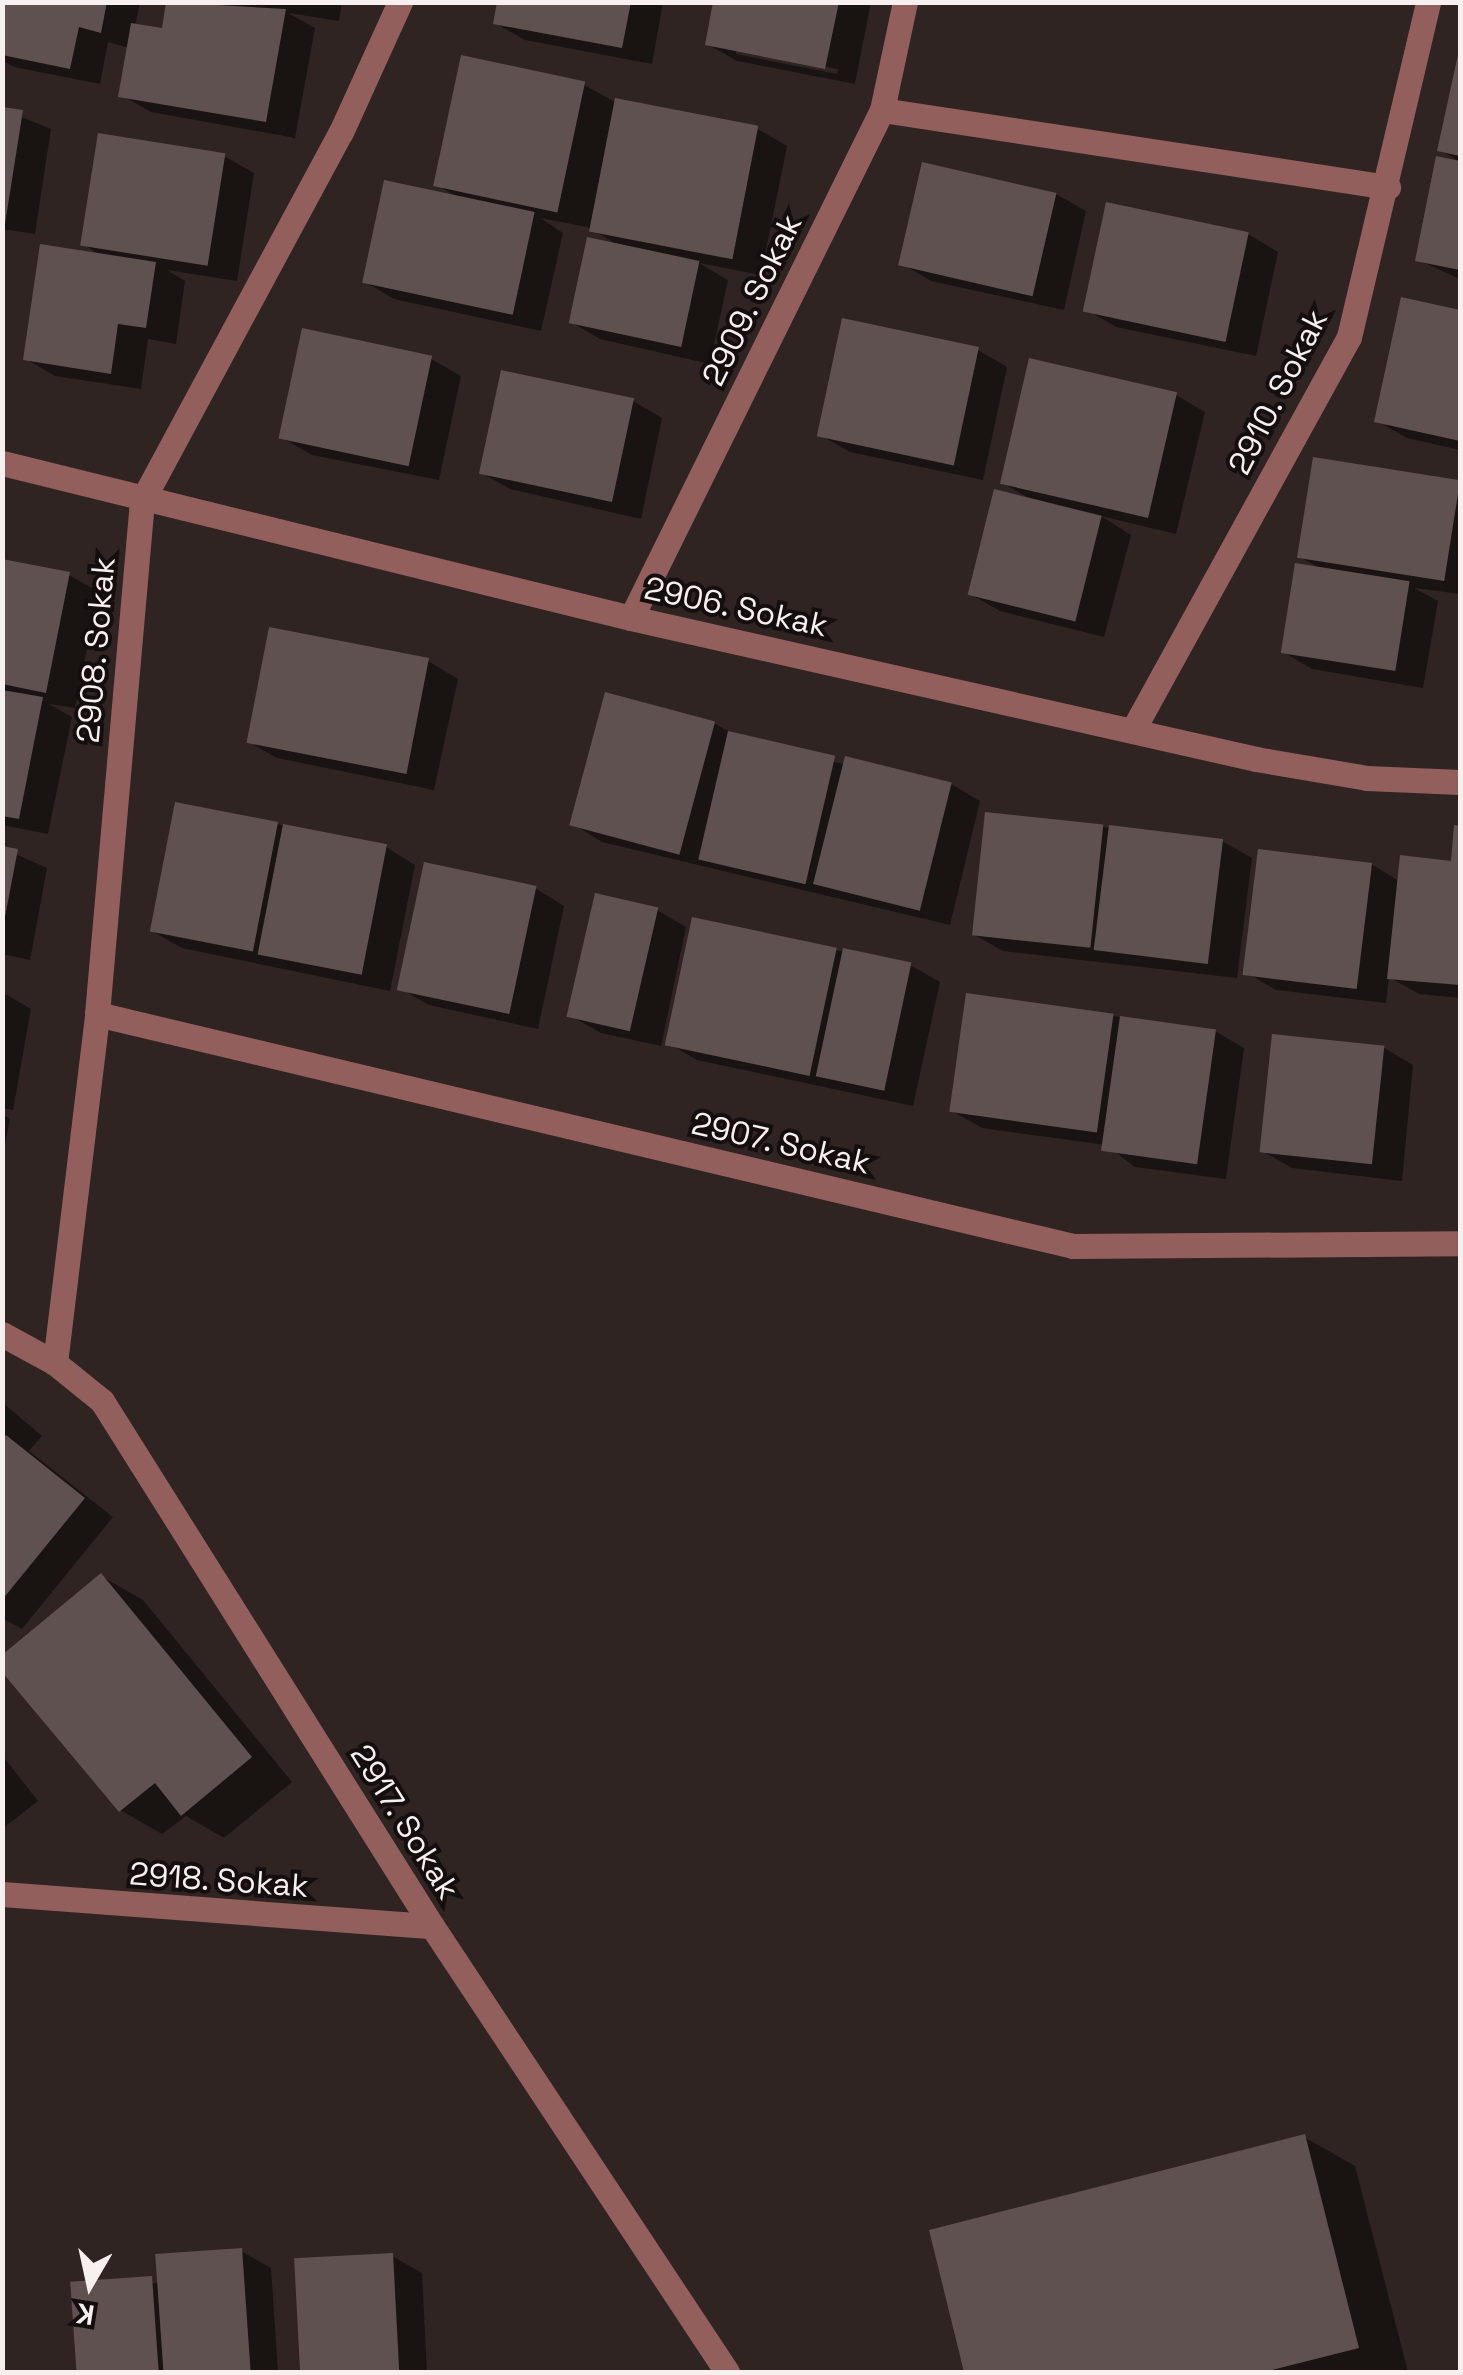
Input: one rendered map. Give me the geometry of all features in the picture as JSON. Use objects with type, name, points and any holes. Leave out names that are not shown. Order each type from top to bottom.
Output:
[{"type":"street","name":"2908. Sokak","points":[[55,1363],[97,1014],[142,500],[341,132],[400,2]]},
{"type":"street","name":"2909. Sokak","points":[[631,618],[882,110],[905,2]]},
{"type":"street","name":"2910. Sokak","points":[[1134,728],[1349,338],[1388,187],[1428,2]]},
{"type":"street","points":[[882,110],[1388,187]]},
{"type":"street","name":"2906. Sokak","points":[[2,463],[631,618],[1348,775],[1460,782]]},
{"type":"street","name":"2907. Sokak","points":[[97,1014],[1072,1246],[1460,1243]]},
{"type":"street","name":"2917. Sokak","points":[[2,1334],[55,1363],[102,1400],[432,1926],[727,2372]]},
{"type":"street","name":"2918. Sokak","points":[[2,1894],[432,1926]]},
{"type":"building","points":[[2,2],[107,2],[101,33],[79,27],[70,69],[2,55]]},
{"type":"building","points":[[166,2],[286,9],[266,122],[118,97],[131,23],[162,28]]},
{"type":"building","points":[[497,2],[631,2],[622,48],[493,24]]},
{"type":"building","points":[[713,2],[839,2],[825,69],[705,45]]},
{"type":"building","points":[[1460,50],[1460,156],[1437,151]]},
{"type":"building","points":[[461,55],[585,81],[557,212],[433,186]]},
{"type":"building","points":[[615,98],[758,126],[732,259],[589,232]]},
{"type":"building","points":[[2,107],[23,110],[5,224],[2,224]]},
{"type":"building","points":[[98,133],[225,153],[208,266],[80,246]]},
{"type":"building","points":[[1436,156],[1460,161],[1460,270],[1415,261]]},
{"type":"building","points":[[922,162],[1056,193],[1033,296],[898,265]]},
{"type":"building","points":[[384,180],[535,212],[513,315],[362,283]]},
{"type":"building","points":[[1106,202],[1249,232],[1226,342],[1083,312]]},
{"type":"building","points":[[587,237],[699,261],[681,347],[569,323]]},
{"type":"building","points":[[40,244],[156,262],[146,328],[118,324],[111,374],[23,360]]},
{"type":"building","points":[[1401,297],[1460,310],[1460,441],[1374,422]]},
{"type":"building","points":[[842,318],[979,347],[954,465],[817,436]]},
{"type":"building","points":[[302,328],[432,356],[409,466],[279,439]]},
{"type":"building","points":[[1029,358],[1177,392],[1148,518],[1000,484]]},
{"type":"building","points":[[501,370],[634,398],[612,502],[479,474]]},
{"type":"building","points":[[1313,457],[1460,480],[1444,581],[1297,558]]},
{"type":"building","points":[[994,489],[1102,516],[1075,622],[968,595]]},
{"type":"building","points":[[2,559],[70,572],[46,693],[2,684]]},
{"type":"building","points":[[1295,563],[1410,581],[1395,671],[1281,653]]},
{"type":"building","points":[[269,627],[429,658],[406,774],[246,743]]},
{"type":"building","points":[[2,690],[43,697],[19,819],[2,816]]},
{"type":"building","points":[[605,692],[715,722],[679,855],[569,825]]},
{"type":"building","points":[[728,731],[835,756],[805,884],[698,860]]},
{"type":"building","points":[[845,756],[952,783],[920,911],[813,884]]},
{"type":"building","points":[[175,802],[278,822],[253,952],[150,932]]},
{"type":"building","points":[[985,812],[1103,824],[1090,948],[972,935]]},
{"type":"building","points":[[283,824],[387,844],[362,975],[258,955]]},
{"type":"building","points":[[1109,825],[1223,839],[1208,964],[1094,950]]},
{"type":"building","points":[[1454,825],[1460,826],[1460,985],[1387,979],[1400,855],[1451,861]]},
{"type":"building","points":[[2,846],[18,849],[4,922],[2,922]]},
{"type":"building","points":[[1258,849],[1372,863],[1357,989],[1243,975]]},
{"type":"building","points":[[424,862],[536,886],[509,1014],[397,990]]},
{"type":"building","points":[[595,893],[658,908],[630,1031],[566,1017]]},
{"type":"building","points":[[692,917],[837,948],[810,1076],[665,1045]]},
{"type":"building","points":[[843,948],[911,963],[884,1091],[816,1076]]},
{"type":"building","points":[[966,993],[1114,1014],[1097,1133],[949,1112]]},
{"type":"building","points":[[1120,1016],[1216,1029],[1197,1164],[1101,1151]]},
{"type":"building","points":[[1272,1034],[1384,1046],[1372,1164],[1260,1152]]},
{"type":"building","points":[[6,1435],[85,1498],[2,1600],[2,1439]]},
{"type":"building","points":[[101,1573],[252,1757],[181,1816],[155,1783],[119,1812],[2,1672],[2,1655]]},
{"type":"building","points":[[1305,2134],[1359,2348],[1264,2372],[964,2372],[929,2230]]},
{"type":"building","points":[[242,2248],[251,2372],[163,2372],[155,2254]]},
{"type":"building","points":[[393,2253],[399,2372],[300,2372],[294,2258]]},
{"type":"building","points":[[152,2276],[159,2372],[77,2372],[70,2282]]}]
